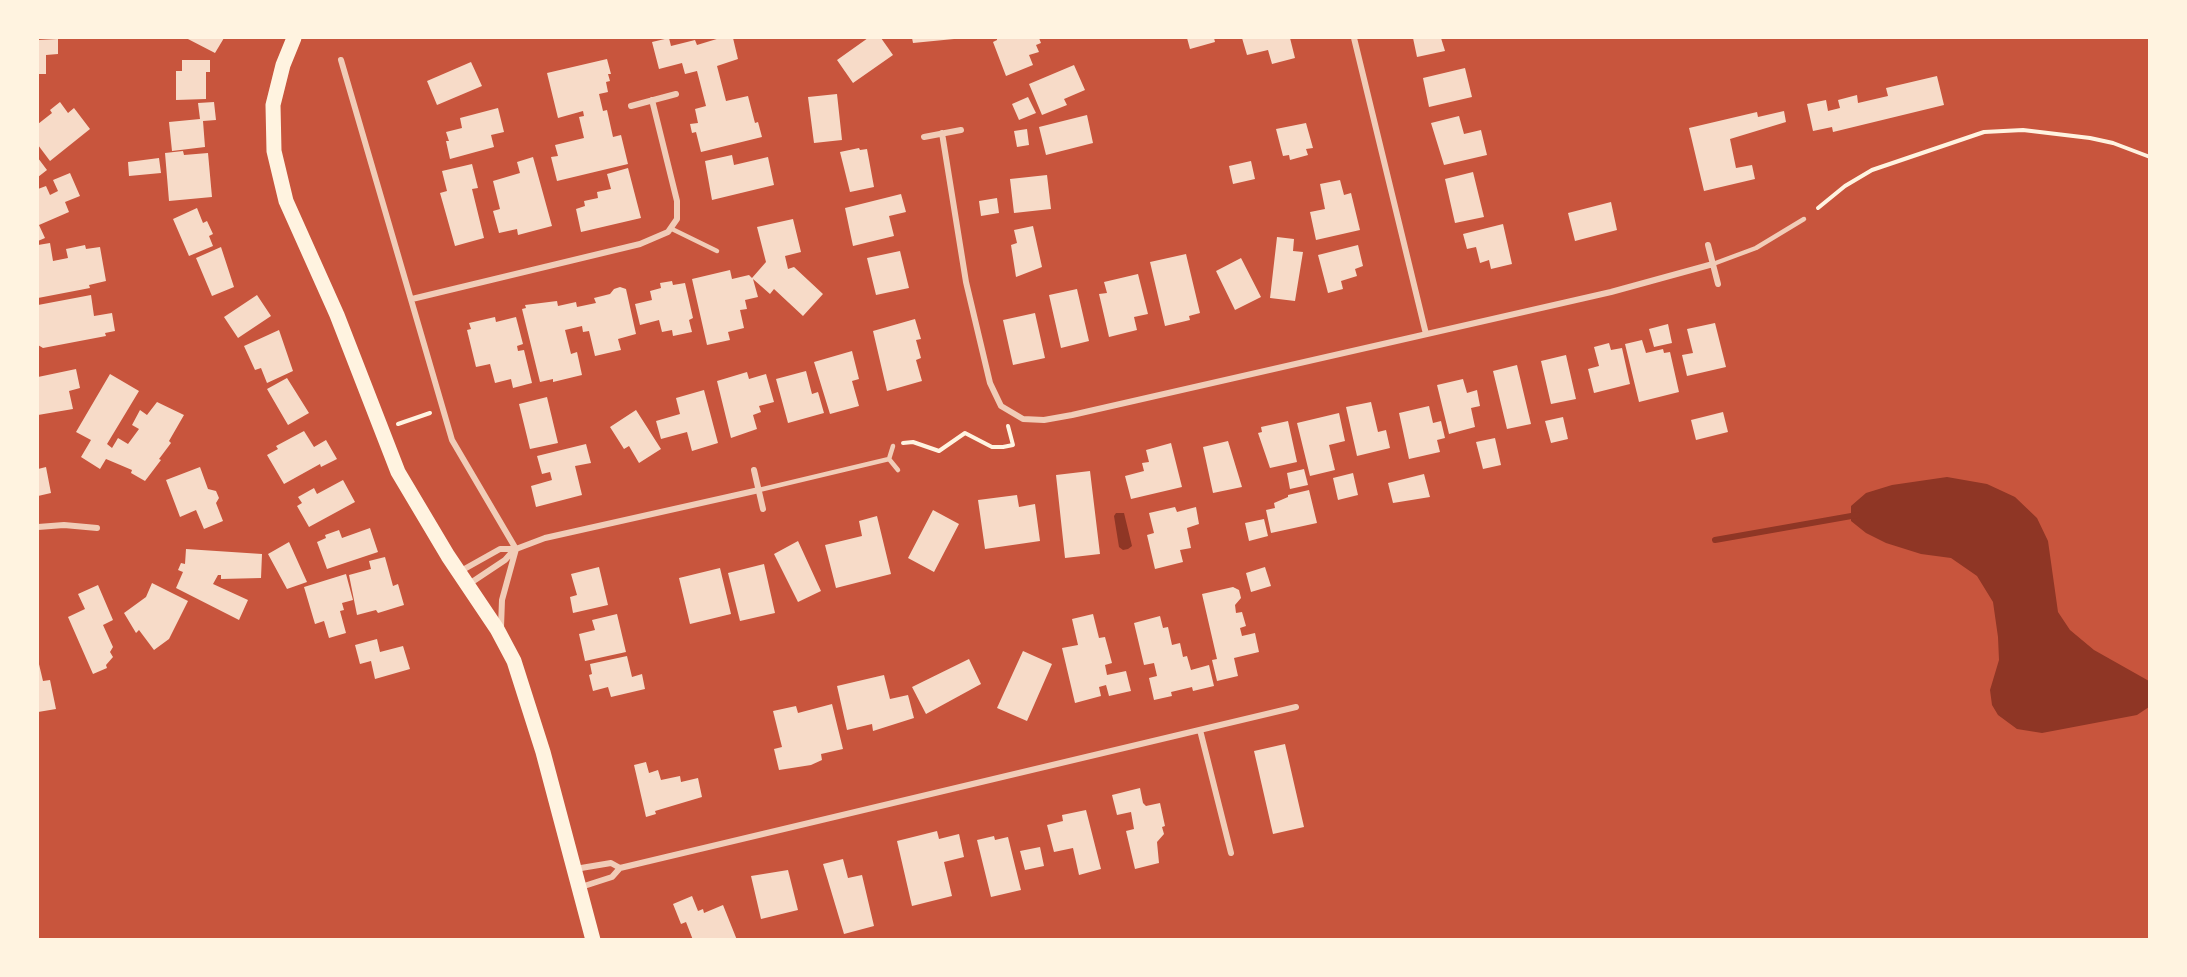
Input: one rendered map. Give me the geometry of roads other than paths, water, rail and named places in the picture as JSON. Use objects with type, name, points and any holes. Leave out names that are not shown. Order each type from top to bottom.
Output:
[{"type":"main road","points":[[294,38],[283,65],[273,105],[274,152],[294,222],[337,315],[380,431],[398,472],[459,572],[502,636],[527,698],[593,939]]},
{"type":"street","points":[[1354,38],[1426,334]]},
{"type":"street","points":[[341,60],[452,440],[516,549],[502,600],[502,636]]},
{"type":"street","points":[[631,106],[676,94]]},
{"type":"street","points":[[412,298],[640,244],[663,236],[672,229],[677,219],[677,201],[652,100]]},
{"type":"street","points":[[924,137],[961,130]]},
{"type":"street","points":[[942,133],[970,299],[990,383],[1001,406],[1023,419],[1052,419],[1611,292],[1713,264]]},
{"type":"street","points":[[1708,245],[1718,284]]},
{"type":"street","points":[[754,470],[763,509]]},
{"type":"street","points":[[459,572],[500,549],[516,549],[545,538],[759,490]]},
{"type":"street","points":[[38,527],[64,525],[97,528]]},
{"type":"street","points":[[468,585],[505,560],[516,549]]},
{"type":"street","points":[[579,888],[612,877],[620,868],[1296,707]]},
{"type":"street","points":[[1200,730],[1231,853]]},
{"type":"street","points":[[574,869],[611,863],[620,868]]},
{"type":"lane","points":[[1713,264],[1763,245],[1804,219]]},
{"type":"lane","points":[[672,229],[717,251]]},
{"type":"lane","points":[[893,446],[890,459],[898,470]]},
{"type":"lane","points":[[759,490],[890,459]]},
{"type":"waterway","points":[[1715,540],[1857,515]]}]
